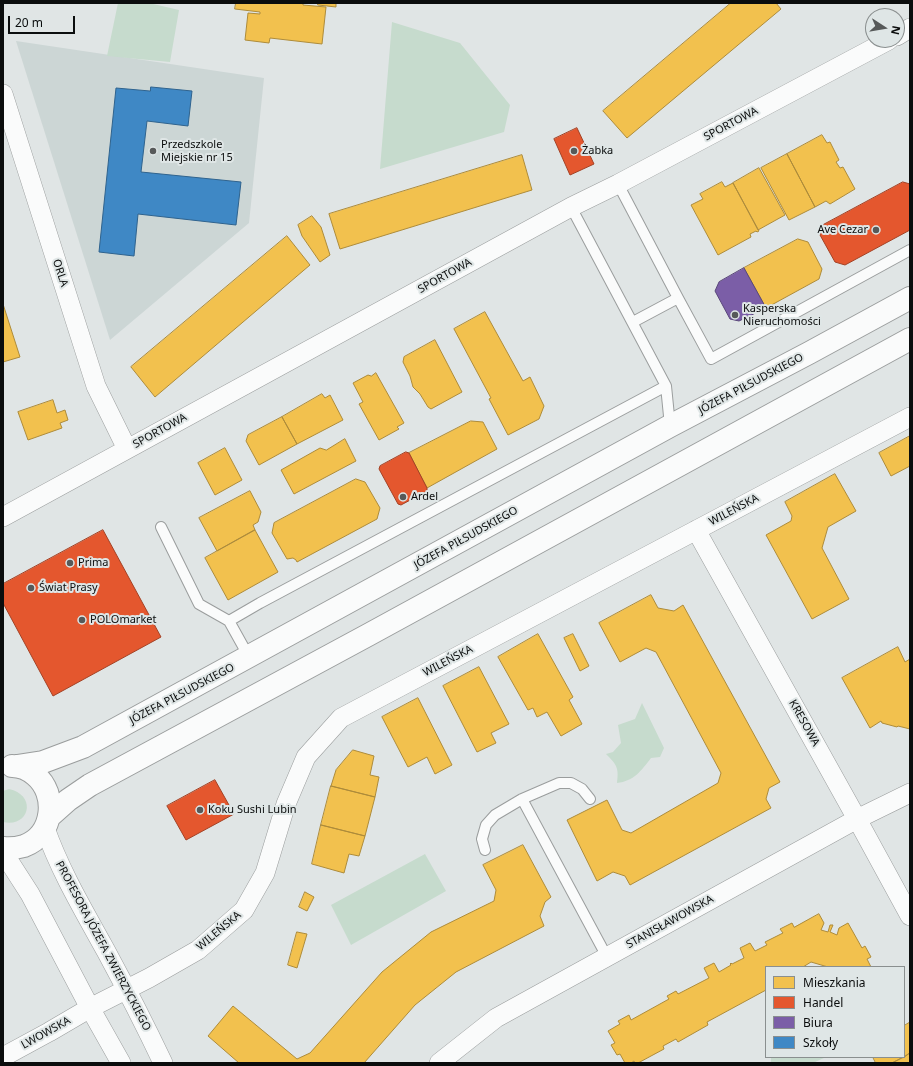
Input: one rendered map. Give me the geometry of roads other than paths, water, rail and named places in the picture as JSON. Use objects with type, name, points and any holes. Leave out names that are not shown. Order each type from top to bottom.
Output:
[{"type":"street","name":"SPORTOWA","points":[[3,517],[571,207],[618,184],[874,48]]},
{"type":"street","name":"ORLA","points":[[3,94],[96,386],[127,449]]},
{"type":"street","name":"JÓZEFA PIŁSUDSKIEGO","points":[[7,765],[43,762],[83,747],[670,426],[910,298]]},
{"type":"street","points":[[3,848],[13,849],[26,845],[37,838],[47,822],[68,800],[90,785],[910,339]]},
{"type":"street","name":"WILEŃSKA","points":[[90,1008],[198,950],[244,910],[265,873],[286,804],[306,757],[341,718],[910,417]]},
{"type":"street","name":"KRESOWA","points":[[696,530],[910,916]]},
{"type":"street","points":[[7,765],[30,771],[40,779],[47,790],[50,803],[47,822]]},
{"type":"street","name":"STANISŁAWOWSKA","points":[[439,1063],[496,1018],[857,819],[910,793]]},
{"type":"street","name":"PROFESORA JÓZEFA ZWIERZYCKIEGO","points":[[47,822],[51,844],[66,877],[127,989],[164,1063]]},
{"type":"street","points":[[3,852],[30,894],[90,1008],[121,1063]]},
{"type":"street","name":"LWOWSKA","points":[[3,1057],[90,1008]]},
{"type":"lane","points":[[618,184],[711,359],[910,250]]},
{"type":"lane","points":[[571,207],[666,386],[670,426]]},
{"type":"lane","points":[[633,322],[678,298]]},
{"type":"lane","points":[[229,622],[260,603],[666,386]]},
{"type":"lane","points":[[161,527],[199,604],[229,622],[249,657]]},
{"type":"lane","points":[[485,850],[482,839],[486,826],[495,815],[522,798],[559,783],[571,783],[582,789],[590,799]]},
{"type":"lane","points":[[522,798],[607,957]]},
{"type":"place","name":"Przedszkole Miejskie nr 15","points":[[153,151]]},
{"type":"place","name":"Żabka","points":[[574,151]]},
{"type":"place","name":"Ave Cezar","points":[[876,230]]},
{"type":"place","name":"Kasperska Nieruchomości","points":[[735,315]]},
{"type":"place","name":"Ardel","points":[[403,497]]},
{"type":"place","name":"Prima","points":[[70,563]]},
{"type":"place","name":"Świat Prasy","points":[[31,588]]},
{"type":"place","name":"POLOmarket","points":[[82,620]]},
{"type":"place","name":"Koku Sushi Lubin","points":[[200,810]]}]
